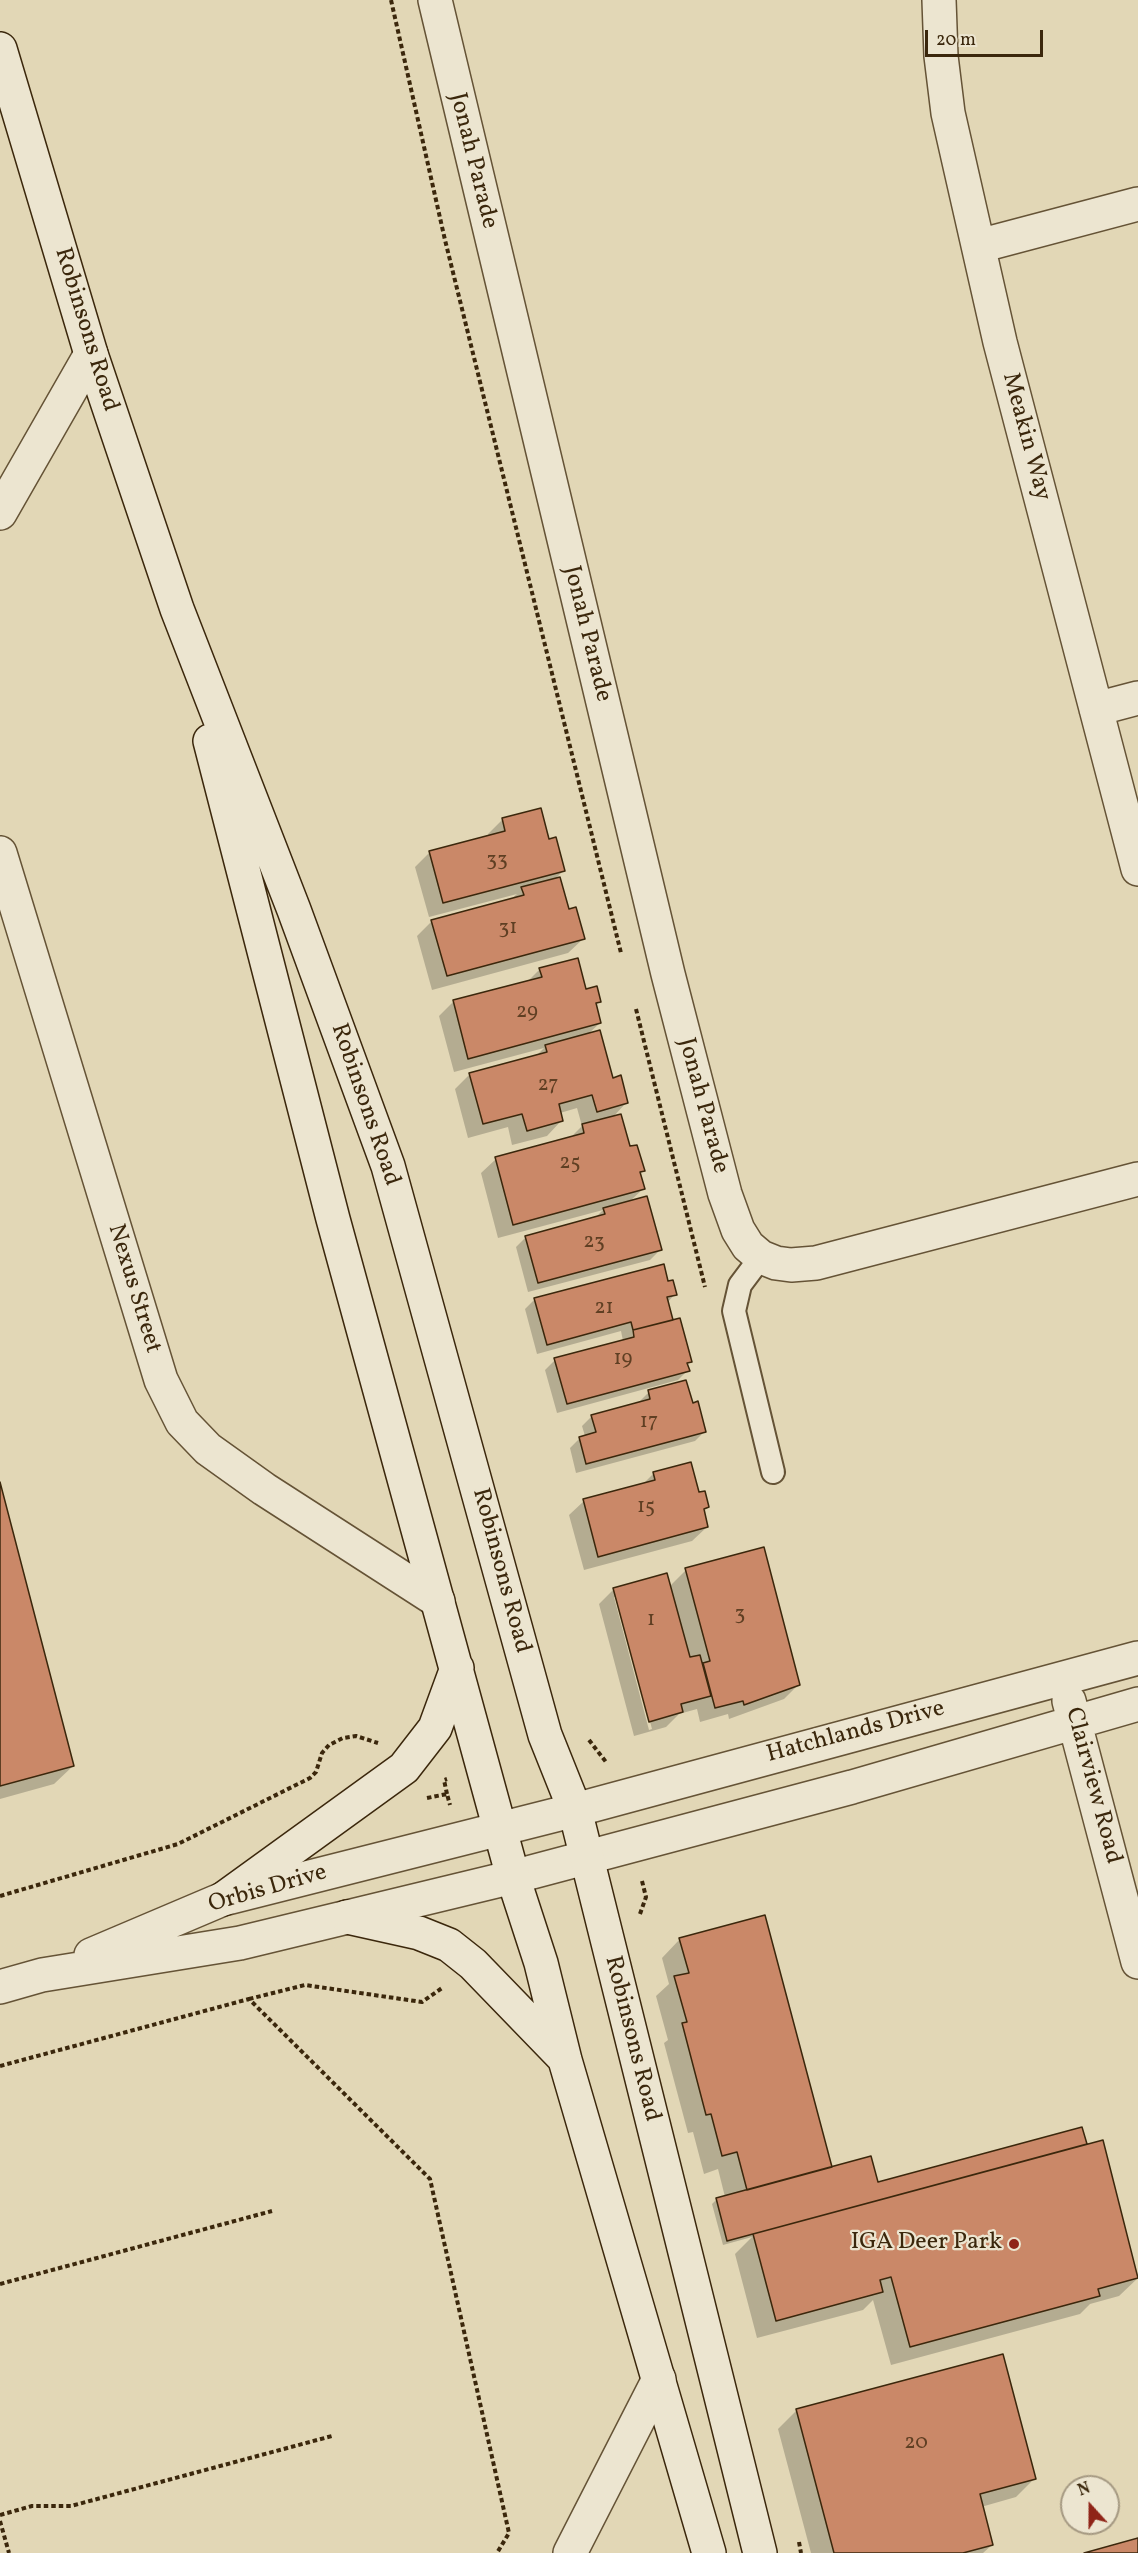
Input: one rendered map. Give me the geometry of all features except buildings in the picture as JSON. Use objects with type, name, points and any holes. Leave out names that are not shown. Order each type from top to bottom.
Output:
[{"type":"street","name":"Jonah Parade","points":[[435,0],[673,996],[725,1194],[738,1230],[748,1246],[761,1257]]},
{"type":"street","name":"Meakin Way","points":[[939,0],[943,82],[1000,342],[1138,869]]},
{"type":"street","name":"Robinsons Road","points":[[0,49],[91,354],[177,609],[294,910],[388,1166],[545,1735],[575,1810],[760,2553]]},
{"type":"street","points":[[979,246],[1138,204]]},
{"type":"street","points":[[0,513],[91,354]]},
{"type":"street","name":"Robinsons Road","points":[[177,609],[330,1208],[513,1876],[541,1963],[566,2060],[709,2553]]},
{"type":"street","points":[[1096,709],[1138,698]]},
{"type":"street","name":"Nexus Street","points":[[0,854],[161,1380],[182,1422],[208,1449],[264,1489],[438,1601]]},
{"type":"street","points":[[761,1257],[776,1263],[791,1265],[816,1263],[1138,1179]]},
{"type":"street","name":"Hatchlands Drive","points":[[501,1829],[1138,1658]]},
{"type":"street","points":[[223,1899],[404,1767],[435,1728],[457,1668]]},
{"type":"street","name":"Clairview Road","points":[[1063,1679],[1138,1962]]},
{"type":"street","name":"Hatchlands Drive","points":[[513,1876],[852,1787],[1138,1704]]},
{"type":"street","name":"Orbis Drive","points":[[42,1975],[223,1899],[501,1829]]},
{"type":"street","name":"Orbis Drive","points":[[0,1987],[42,1975],[240,1943],[513,1876]]},
{"type":"street","points":[[347,1917],[419,1932],[449,1945],[473,1964],[566,2060]]},
{"type":"street","points":[[570,2553],[659,2379]]},
{"type":"lane","points":[[761,1257],[740,1285],[734,1311],[773,1472]]},
{"type":"path","points":[[391,0],[445,240],[622,955]]},
{"type":"path","points":[[633,1001],[705,1289]]},
{"type":"path","points":[[0,1896],[178,1844],[310,1778],[316,1772],[322,1753],[329,1745],[343,1738],[356,1736],[374,1740],[387,1749],[404,1767]]},
{"type":"path","points":[[0,2066],[249,1999],[430,2179],[509,2533],[497,2553]]},
{"type":"path","points":[[0,2284],[272,2211]]},
{"type":"path","points":[[0,2515],[32,2506],[71,2506],[332,2436]]},
{"type":"path","points":[[0,2521],[9,2553]]},
{"type":"place","name":"IGA Deer Park","points":[[1014,2244]]}]
